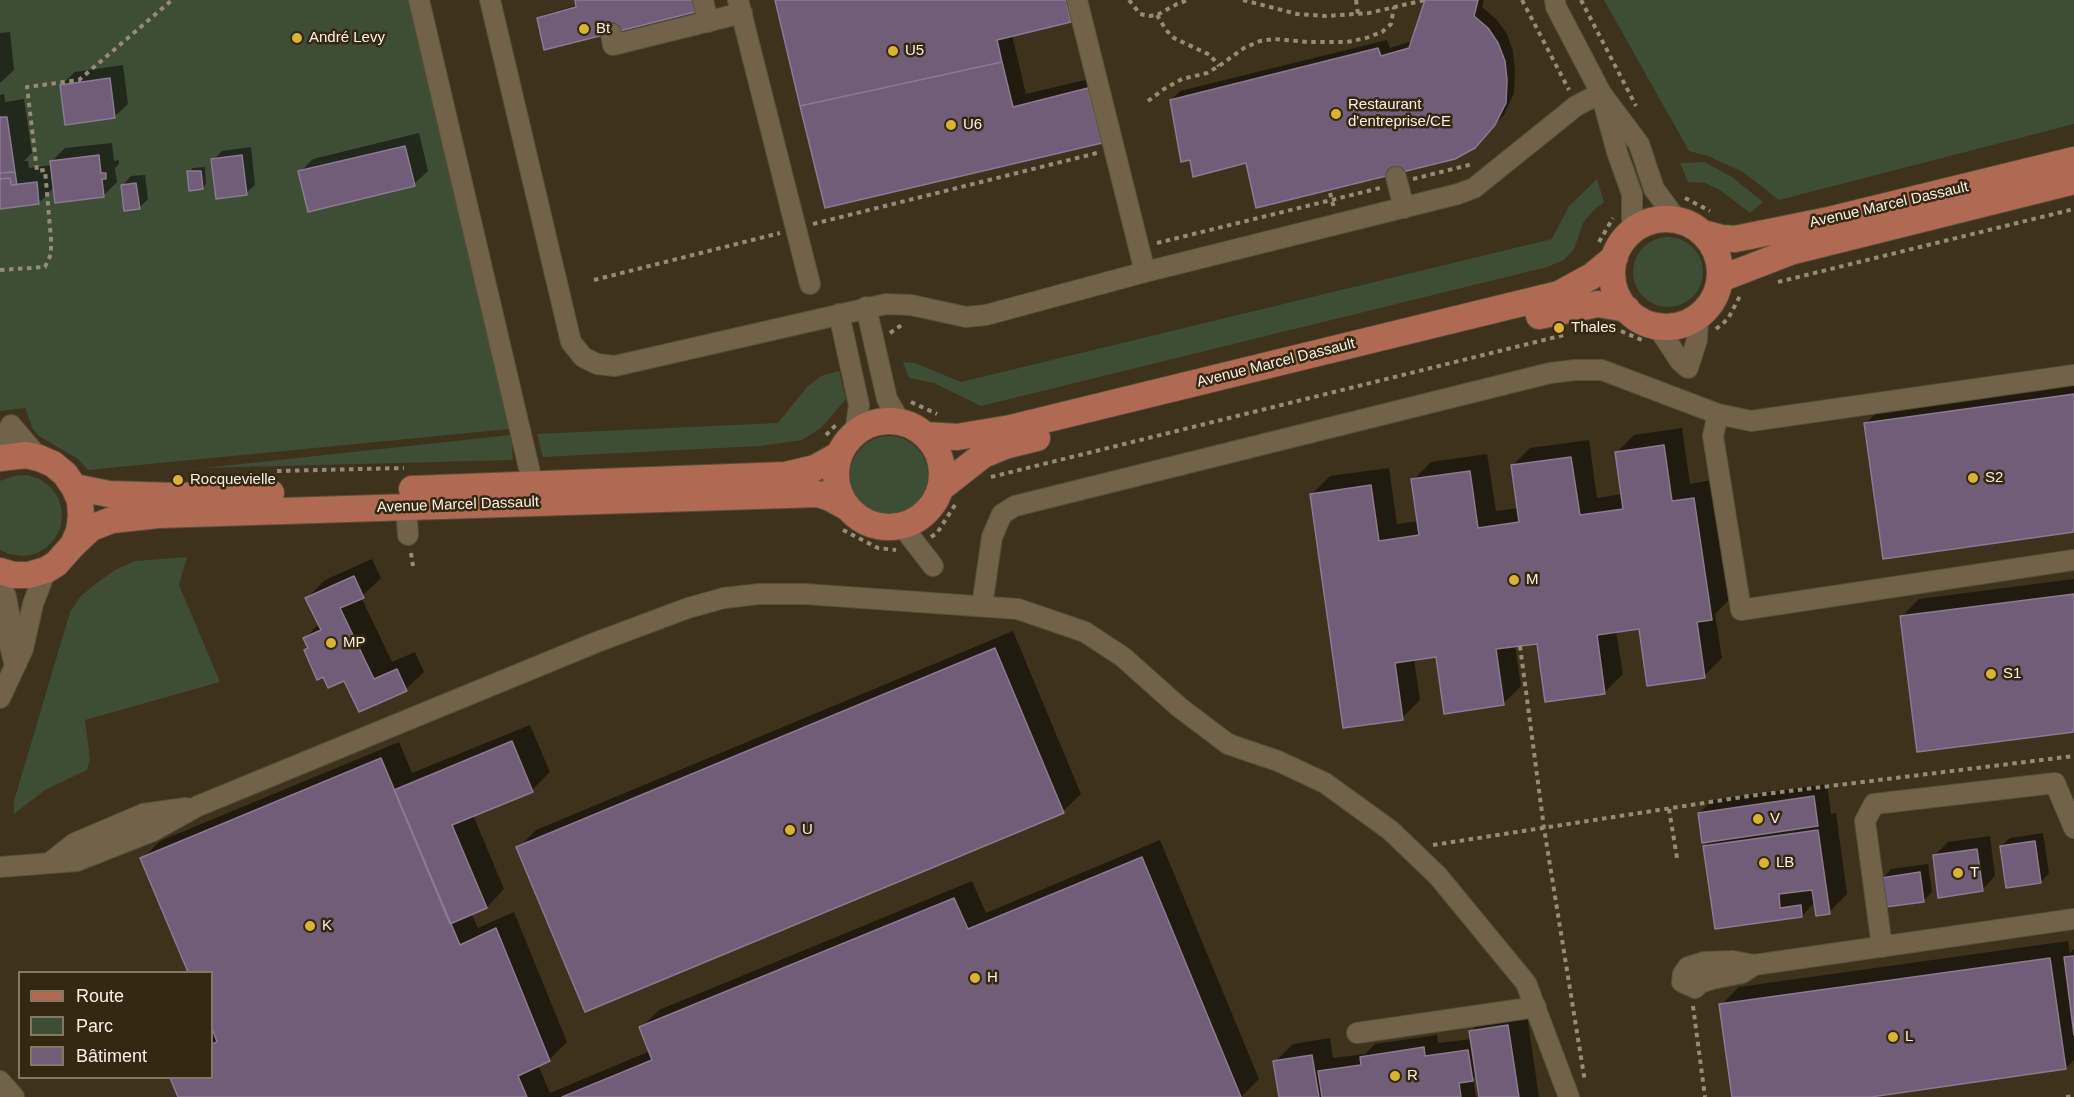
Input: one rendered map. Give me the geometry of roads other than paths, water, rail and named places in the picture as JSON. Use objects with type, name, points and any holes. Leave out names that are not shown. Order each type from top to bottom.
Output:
[{"type":"main road","name":"Avenue Marcel Dassault","points":[[1703,233],[1735,239],[1828,220],[2074,160]]},
{"type":"main road","name":"Avenue Marcel Dassault","points":[[1720,279],[1790,252],[2074,181]]},
{"type":"main road","points":[[1679,208],[1713,246],[1719,262],[1720,279],[1709,306],[1698,316],[1685,323],[1657,326],[1641,320],[1627,309],[1617,294],[1612,275],[1615,257],[1621,243],[1623,224],[1646,223],[1661,219],[1679,208]]},
{"type":"main road","name":"Avenue Marcel Dassault","points":[[925,435],[957,437],[1011,428],[1559,294],[1576,287],[1615,257]]},
{"type":"main road","name":"Avenue Marcel Dassault","points":[[949,495],[983,455],[1005,446],[1559,310],[1598,304],[1627,309]]},
{"type":"main road","points":[[885,421],[914,427],[935,446],[941,460],[949,495],[936,500],[916,521],[902,526],[887,528],[872,525],[859,518],[843,517],[836,468],[830,447],[846,443],[855,433],[869,425],[885,421]]},
{"type":"main road","name":"Avenue Marcel Dassault","points":[[74,487],[109,494],[175,496],[786,475],[815,468],[830,447]]},
{"type":"main road","points":[[0,458],[12,455],[39,458],[53,464],[65,474],[80,501],[79,531],[73,545]]},
{"type":"main road","name":"Avenue Marcel Dassault","points":[[46,570],[61,560],[91,528],[126,517],[818,494],[830,498],[843,517]]},
{"type":"main road","points":[[0,571],[29,574],[46,570]]},
{"type":"street","points":[[419,0],[533,485]]},
{"type":"street","points":[[490,0],[571,342],[583,357],[597,364],[615,366],[886,304],[911,305],[966,316],[986,315],[1145,272],[1404,208],[1474,188],[1576,106],[1600,93]]},
{"type":"street","points":[[703,0],[708,22]]},
{"type":"street","points":[[1077,0],[1145,272]]},
{"type":"street","points":[[1555,0],[1556,7],[1600,93],[1639,144],[1654,189],[1679,208]]},
{"type":"street","points":[[611,33],[613,45],[647,30],[708,22],[740,7],[810,284]]},
{"type":"street","points":[[1600,93],[1632,194],[1623,224]]},
{"type":"street","points":[[1396,180],[1404,208]]},
{"type":"street","points":[[866,307],[886,395],[901,423]]},
{"type":"street","points":[[839,314],[859,402],[855,433]]},
{"type":"street","points":[[1657,326],[1680,361],[1688,368],[1697,340],[1698,316]]},
{"type":"street","points":[[982,606],[992,537],[1002,514],[1015,506],[1550,373],[1602,370],[1718,414],[1751,421],[2074,375]]},
{"type":"street","points":[[1718,414],[1713,436],[1741,610],[2074,560]]},
{"type":"street","points":[[0,445],[10,418],[39,458]]},
{"type":"street","points":[[406,507],[408,534]]},
{"type":"street","points":[[902,526],[933,566]]},
{"type":"street","points":[[0,698],[22,649],[33,604],[46,570]]},
{"type":"street","points":[[0,580],[10,618],[10,646],[15,666]]},
{"type":"street","points":[[0,867],[52,861],[77,861],[153,831],[198,806],[597,642],[688,608],[724,598],[759,594],[805,594],[1018,609],[1085,632],[1123,657],[1179,707],[1228,744],[1278,761],[1325,783],[1390,830],[1438,876],[1526,983],[1569,1097]]},
{"type":"street","points":[[1882,947],[1865,821],[1874,804],[2055,783],[2074,828]]},
{"type":"street","points":[[1687,986],[1682,982],[1683,974],[1688,967],[1704,962],[1733,961],[1754,965],[2074,919]]},
{"type":"street","points":[[1357,1034],[1536,1007]]},
{"type":"street","points":[[0,1081],[14,1097]]},
{"type":"place","name":"Bt","points":[[584,29]]},
{"type":"place","name":"André Levy","points":[[297,38]]},
{"type":"place","name":"U5","points":[[893,51]]},
{"type":"place","name":"Restaurant d'entreprise/CE","points":[[1336,114]]},
{"type":"place","name":"U6","points":[[951,125]]},
{"type":"place","name":"Thales","points":[[1559,328]]},
{"type":"place","name":"S2","points":[[1973,478]]},
{"type":"place","name":"Rocquevielle","points":[[178,480]]},
{"type":"place","name":"M","points":[[1514,580]]},
{"type":"place","name":"MP","points":[[331,643]]},
{"type":"place","name":"S1","points":[[1991,674]]},
{"type":"place","name":"V","points":[[1758,819]]},
{"type":"place","name":"U","points":[[790,830]]},
{"type":"place","name":"LB","points":[[1764,863]]},
{"type":"place","name":"T","points":[[1958,873]]},
{"type":"place","name":"K","points":[[310,926]]},
{"type":"place","name":"H","points":[[975,978]]},
{"type":"place","name":"L","points":[[1893,1037]]},
{"type":"place","name":"R","points":[[1395,1076]]}]
